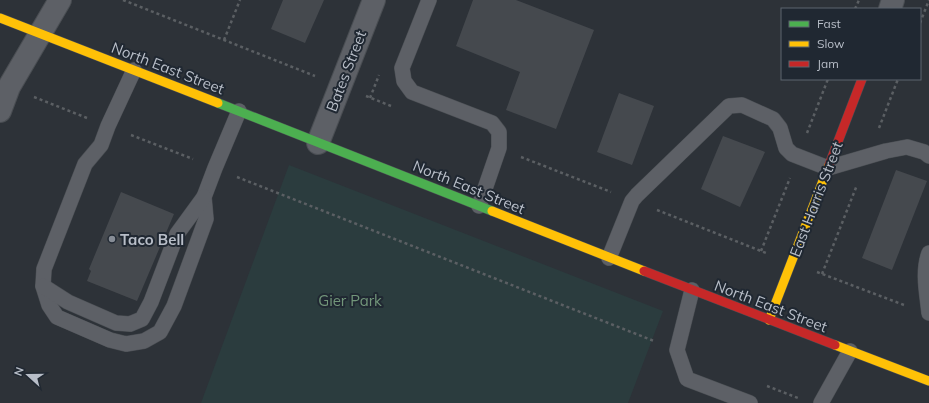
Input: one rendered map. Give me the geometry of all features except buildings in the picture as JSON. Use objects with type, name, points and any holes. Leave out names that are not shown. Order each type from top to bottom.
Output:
[{"type":"main road","name":"North East Street","points":[[0,18],[40,35],[318,142],[609,258],[929,381]]},
{"type":"main road","name":"East Harris Street","points":[[769,320],[862,80]]},
{"type":"street","points":[[0,111],[9,87],[60,0]]},
{"type":"street","name":"Bates Street","points":[[318,142],[374,0]]},
{"type":"lane","points":[[430,0],[402,68],[404,81],[412,92],[492,123],[498,132],[498,148],[479,206]]},
{"type":"lane","points":[[134,70],[108,126],[101,145],[85,164],[44,268],[43,286],[49,305],[57,317],[110,340],[126,344],[144,341],[160,332],[174,306],[206,219],[204,197]]},
{"type":"lane","points":[[609,258],[632,201],[729,106],[742,105],[773,119],[780,128],[786,148],[792,154],[828,168],[886,151],[907,148],[924,152],[929,156]]},
{"type":"lane","points":[[43,286],[68,302],[116,323],[130,324],[142,319],[151,302],[177,234],[204,197],[239,111]]},
{"type":"lane","points":[[929,253],[926,261],[925,275],[929,313]]},
{"type":"lane","points":[[692,290],[677,350],[687,379],[750,403]]},
{"type":"lane","points":[[821,403],[850,351]]},
{"type":"path","points":[[123,0],[391,106]]},
{"type":"path","points":[[224,40],[240,0]]},
{"type":"path","points":[[921,20],[929,0]]},
{"type":"path","points":[[9,87],[677,350]]},
{"type":"path","points":[[498,148],[791,263],[908,306]]},
{"type":"path","points":[[766,386],[803,400]]},
{"type":"green space","name":"Gier Park","points":[[289,165],[663,311],[628,403],[201,403]]},
{"type":"traffic: fast","points":[[218,103],[492,211]]},
{"type":"traffic: slow","points":[[0,18],[218,103]]},
{"type":"traffic: slow","points":[[769,320],[829,165]]},
{"type":"traffic: slow","points":[[492,211],[644,271]]},
{"type":"traffic: slow","points":[[835,345],[929,381]]},
{"type":"traffic: jam","points":[[829,165],[862,80]]},
{"type":"traffic: jam","points":[[644,271],[835,345]]},
{"type":"place","name":"Taco Bell","points":[[112,239]]}]
